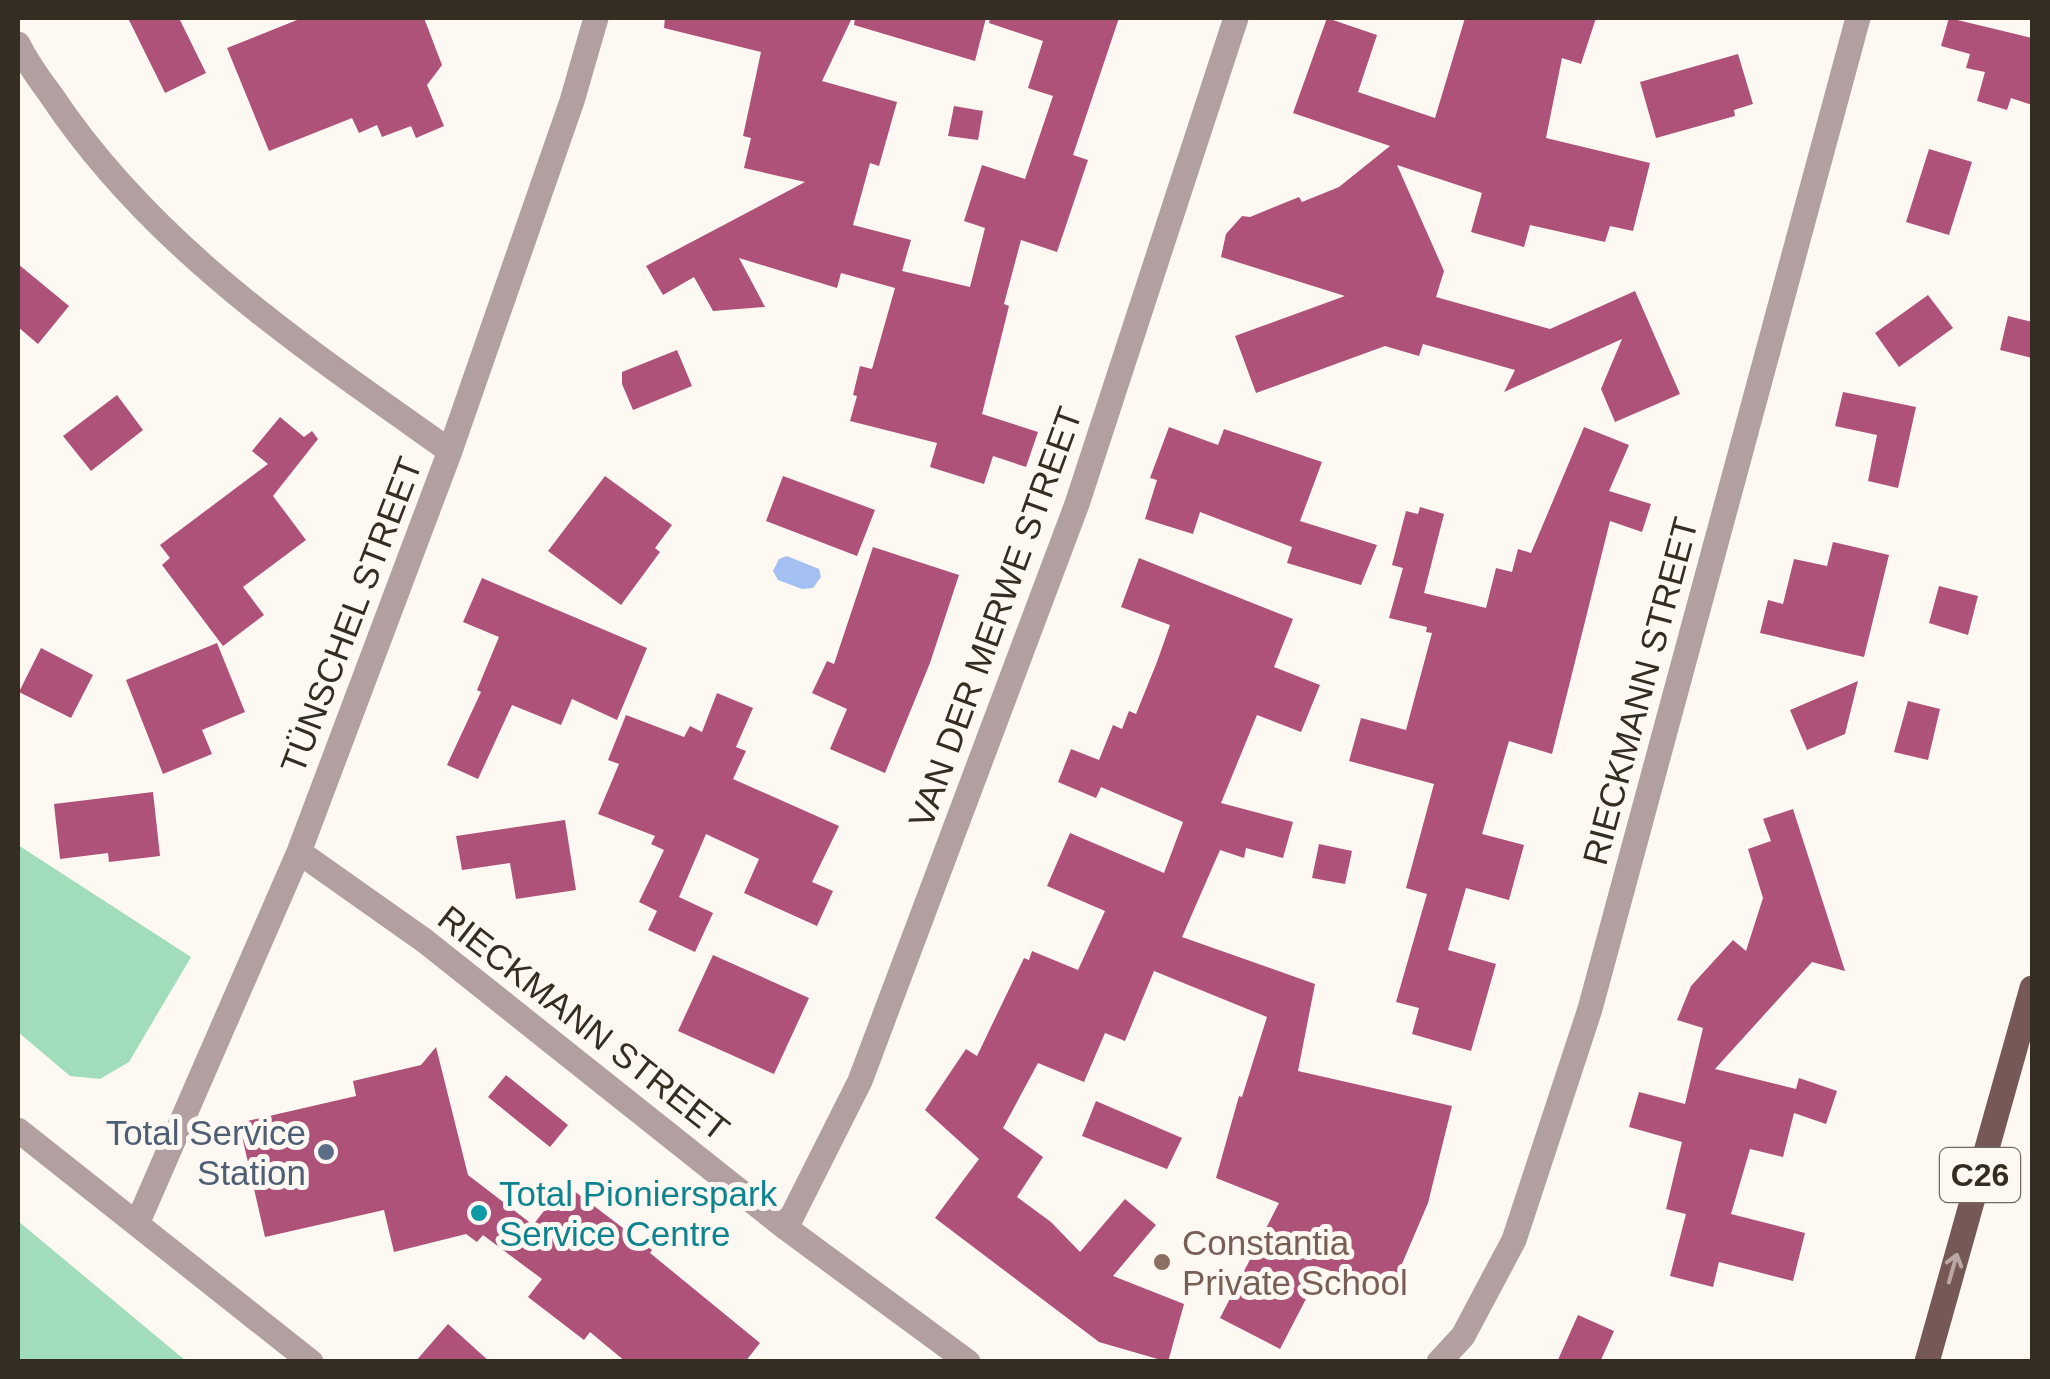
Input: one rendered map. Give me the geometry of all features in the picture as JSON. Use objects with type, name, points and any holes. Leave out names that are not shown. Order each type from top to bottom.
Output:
[{"type":"main road","name":"C26","points":[[1927,1362],[2031,998]]},
{"type":"street","name":"TÜNSCHEL STREET","points":[[137,1224],[299,852],[450,451],[572,101],[596,18]]},
{"type":"street","name":"VAN DER MERWE STREET","points":[[786,1228],[860,1081],[1078,504],[1236,18]]},
{"type":"street","name":"RIECKMANN STREET","points":[[1438,1362],[1464,1336],[1514,1240],[1590,1009],[1858,18]]},
{"type":"street","points":[[18,44],[77,134],[150,219],[274,326],[450,451]]},
{"type":"street","name":"RIECKMANN STREET","points":[[299,852],[426,941],[786,1228],[968,1362]]},
{"type":"street","points":[[18,1130],[311,1362]]},
{"type":"green space","points":[[18,845],[191,957],[129,1062],[100,1079],[70,1076],[18,1032]]},
{"type":"green space","points":[[18,1221],[186,1361],[18,1361]]},
{"type":"water","points":[[787,556],[819,569],[821,577],[813,588],[802,589],[778,580],[773,571],[779,559]]},
{"type":"building","points":[[128,18],[179,18],[206,73],[165,93]]},
{"type":"building","points":[[302,18],[424,18],[442,65],[427,85],[444,126],[416,138],[411,126],[382,137],[377,125],[359,133],[352,118],[269,151],[227,48]]},
{"type":"building","points":[[665,18],[852,18],[822,81],[897,102],[879,166],[870,163],[853,225],[911,240],[902,271],[970,287],[985,228],[964,221],[982,165],[1025,179],[1053,96],[1028,88],[1043,41],[989,23],[990,18],[1119,18],[1073,155],[1088,160],[1057,252],[1021,240],[1004,304],[1009,306],[982,414],[1038,432],[1026,467],[993,456],[984,484],[930,467],[937,443],[850,421],[860,366],[872,369],[895,288],[841,273],[837,288],[739,258],[765,307],[713,311],[694,277],[663,295],[646,266],[805,182],[744,168],[751,138],[743,136],[761,52],[664,28]]},
{"type":"building","points":[[855,18],[986,18],[975,61],[854,25]]},
{"type":"building","points":[[1327,18],[1377,35],[1358,92],[1435,118],[1465,18],[1596,18],[1581,64],[1562,58],[1546,138],[1650,163],[1633,231],[1610,226],[1605,242],[1530,225],[1524,247],[1471,232],[1482,193],[1397,165],[1444,271],[1436,297],[1550,329],[1635,291],[1680,394],[1615,422],[1601,389],[1622,339],[1504,392],[1515,370],[1423,344],[1419,356],[1385,346],[1256,393],[1235,336],[1345,296],[1221,257],[1226,234],[1242,216],[1250,217],[1299,197],[1302,202],[1339,187],[1390,146],[1293,113]]},
{"type":"building","points":[[1949,18],[2032,38],[2032,105],[2011,98],[2007,110],[1977,101],[1985,72],[1966,68],[1970,54],[1941,46]]},
{"type":"building","points":[[1738,54],[1753,104],[1734,110],[1735,116],[1656,138],[1640,82]]},
{"type":"building","points":[[954,106],[983,111],[978,140],[948,136]]},
{"type":"building","points":[[1929,149],[1972,162],[1949,235],[1906,222]]},
{"type":"building","points":[[18,264],[69,306],[38,344],[18,327]]},
{"type":"building","points":[[1928,295],[1953,328],[1899,367],[1875,333]]},
{"type":"building","points":[[2008,316],[2032,322],[2032,358],[2000,350]]},
{"type":"building","points":[[677,350],[692,386],[633,410],[622,384],[622,372]]},
{"type":"building","points":[[1843,392],[1916,407],[1898,488],[1868,481],[1877,435],[1835,426]]},
{"type":"building","points":[[117,395],[143,430],[91,471],[63,436]]},
{"type":"building","points":[[280,417],[304,437],[312,431],[318,439],[273,496],[306,540],[243,587],[264,615],[223,646],[162,565],[170,558],[160,545],[268,464],[252,451]]},
{"type":"building","points":[[1169,427],[1218,445],[1224,429],[1322,462],[1300,521],[1377,545],[1361,585],[1287,563],[1292,547],[1200,512],[1193,534],[1145,519],[1157,480],[1150,478]]},
{"type":"building","points":[[1584,427],[1629,445],[1609,491],[1651,504],[1642,532],[1610,521],[1552,754],[1509,741],[1482,834],[1524,845],[1509,900],[1466,888],[1448,950],[1496,964],[1471,1051],[1412,1034],[1419,1008],[1396,1002],[1427,894],[1406,888],[1434,784],[1349,761],[1361,718],[1406,730],[1432,633],[1426,632],[1427,627],[1389,618],[1403,568],[1392,565],[1406,511],[1418,514],[1420,507],[1444,514],[1424,593],[1486,608],[1496,568],[1512,572],[1518,549],[1531,553]]},
{"type":"building","points":[[605,476],[672,525],[655,548],[660,552],[621,605],[548,551]]},
{"type":"building","points":[[783,476],[875,510],[857,556],[766,521]]},
{"type":"building","points":[[1833,542],[1889,555],[1864,657],[1760,633],[1768,600],[1783,604],[1794,559],[1827,566]]},
{"type":"building","points":[[873,547],[959,575],[930,663],[885,773],[830,749],[847,709],[812,693],[827,661],[834,664]]},
{"type":"building","points":[[1139,558],[1293,619],[1274,667],[1320,685],[1301,732],[1257,715],[1221,803],[1293,822],[1283,858],[1246,848],[1244,858],[1220,850],[1182,937],[1315,984],[1298,1071],[1452,1106],[1428,1203],[1390,1292],[1322,1268],[1280,1349],[1220,1318],[1279,1203],[1216,1178],[1267,1017],[1154,971],[1125,1041],[1105,1033],[1084,1082],[1038,1063],[1003,1128],[1043,1157],[1017,1197],[1051,1222],[1080,1252],[1125,1199],[1156,1225],[1113,1276],[1184,1304],[1168,1362],[1099,1342],[935,1218],[979,1159],[925,1110],[966,1049],[977,1056],[1024,958],[1029,960],[1032,951],[1078,970],[1105,911],[1047,886],[1070,833],[1164,873],[1183,822],[1101,787],[1096,798],[1058,782],[1071,749],[1099,760],[1113,725],[1122,729],[1129,711],[1136,714],[1157,662],[1170,625],[1121,607]]},
{"type":"building","points":[[482,578],[647,648],[617,720],[572,699],[561,725],[512,705],[478,779],[447,765],[481,692],[477,690],[499,637],[463,622]]},
{"type":"building","points":[[1939,586],[1978,596],[1968,635],[1929,623]]},
{"type":"building","points":[[217,643],[245,712],[202,730],[212,754],[163,774],[126,680]]},
{"type":"building","points":[[41,648],[93,675],[71,718],[19,692]]},
{"type":"building","points":[[1858,681],[1845,734],[1807,750],[1790,710]]},
{"type":"building","points":[[717,693],[753,708],[736,747],[746,751],[733,779],[839,826],[812,882],[833,891],[817,926],[744,893],[759,859],[706,834],[679,897],[713,913],[695,952],[648,930],[657,911],[639,902],[664,850],[651,844],[655,836],[598,814],[619,764],[608,760],[626,715],[684,737],[690,726],[702,732]]},
{"type":"building","points":[[1908,701],[1940,709],[1928,760],[1894,752]]},
{"type":"building","points":[[153,792],[160,856],[109,862],[108,853],[60,859],[54,804]]},
{"type":"building","points":[[1793,809],[1845,971],[1812,962],[1715,1069],[1796,1089],[1799,1078],[1837,1091],[1826,1124],[1794,1113],[1783,1157],[1750,1149],[1731,1214],[1805,1233],[1793,1281],[1719,1262],[1713,1287],[1670,1276],[1686,1214],[1666,1209],[1682,1142],[1629,1127],[1639,1092],[1685,1104],[1703,1028],[1677,1020],[1691,986],[1733,940],[1746,951],[1763,898],[1748,849],[1771,841],[1763,819]]},
{"type":"building","points":[[565,820],[576,890],[516,899],[510,863],[462,870],[456,836]]},
{"type":"building","points":[[1319,844],[1352,851],[1345,884],[1312,878]]},
{"type":"building","points":[[713,955],[809,998],[774,1074],[678,1031]]},
{"type":"building","points":[[436,1047],[468,1175],[533,1225],[565,1184],[652,1250],[650,1253],[760,1343],[745,1362],[626,1362],[590,1332],[584,1340],[528,1297],[542,1279],[483,1235],[477,1242],[466,1234],[394,1252],[384,1210],[265,1237],[239,1123],[356,1096],[353,1081],[421,1065]]},
{"type":"building","points":[[506,1075],[568,1125],[550,1147],[488,1097]]},
{"type":"building","points":[[1096,1101],[1182,1138],[1167,1169],[1082,1136]]},
{"type":"building","points":[[1578,1315],[1614,1331],[1600,1362],[1557,1362]]},
{"type":"building","points":[[448,1324],[490,1362],[415,1362]]},
{"type":"place","name":"Total Service Station","points":[[326,1152]]},
{"type":"place","name":"Total Pionierspark Service Centre","points":[[479,1213]]},
{"type":"place","name":"Constantia Private School","points":[[1162,1262]]}]
